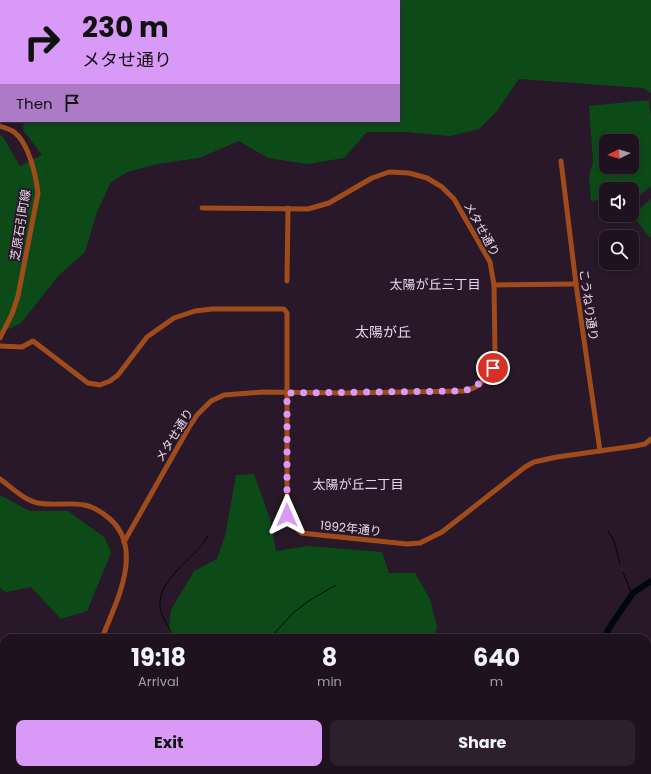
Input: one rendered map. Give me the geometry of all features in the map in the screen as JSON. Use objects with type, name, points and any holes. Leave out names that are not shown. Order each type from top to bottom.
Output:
[{"type":"street","name":"芝原石引町線","points":[[0,126],[14,132],[24,144],[36,176],[38,193],[18,296],[12,314],[0,338]]},
{"type":"street","name":"こうねり通り","points":[[560,161],[600,451]]},
{"type":"street","name":"メタせ通り","points":[[124,542],[188,429],[197,415],[211,401],[224,395],[263,392],[464,391],[474,388],[481,383],[493,368],[495,352],[494,285],[490,262],[454,199],[442,187],[427,178],[409,173],[389,172],[372,178],[329,203],[308,209],[202,208]]},
{"type":"street","points":[[287,281],[288,208]]},
{"type":"street","points":[[494,285],[576,284]]},
{"type":"street","name":"1992年通り","points":[[0,346],[22,347],[33,341],[88,383],[100,385],[110,381],[118,375],[147,337],[174,318],[195,311],[212,309],[284,309],[287,312],[287,515],[290,523],[301,533],[400,543],[420,543],[442,532],[525,467],[534,462],[635,446],[645,444],[651,440]]},
{"type":"street","points":[[0,479],[23,496],[38,503],[83,505],[94,508],[103,513],[114,523],[122,534],[126,566],[120,591],[104,634]]},
{"type":"green space","points":[[400,0],[651,0],[651,93],[643,88],[519,79],[497,111],[479,129],[450,136],[407,132],[367,132],[344,158],[307,164],[268,158],[239,141],[199,158],[157,164],[128,172],[111,182],[97,212],[85,252],[59,275],[21,323],[0,333],[0,135],[3,137],[20,166],[42,155],[23,130],[24,122],[400,122]]},
{"type":"green space","points":[[649,100],[651,116],[651,186],[639,196],[639,182],[599,182],[599,200],[591,201],[589,177],[593,161],[589,106]]},
{"type":"green space","points":[[651,199],[650,238],[637,222],[639,222],[639,209]]},
{"type":"green space","points":[[254,474],[270,519],[276,551],[309,546],[382,552],[389,573],[415,573],[430,599],[437,627],[435,634],[168,634],[171,610],[194,571],[217,559],[225,536],[236,475]]},
{"type":"green space","points":[[0,495],[30,511],[68,511],[105,538],[111,553],[87,611],[61,619],[31,587],[6,592],[0,588]]},
{"type":"waterway","points":[[608,531],[614,541],[620,564]]},
{"type":"waterway","points":[[172,634],[161,610],[161,596],[171,577],[208,536]]},
{"type":"waterway","points":[[623,572],[631,592],[633,593]]},
{"type":"waterway","points":[[606,634],[633,593],[651,581]]},
{"type":"waterway","points":[[274,634],[293,613],[310,600],[336,585]]},
{"type":"district","name":"太陽が丘三丁目","points":[[435,284]]},
{"type":"district","name":"太陽が丘","points":[[383,332]]},
{"type":"district","name":"太陽が丘二丁目","points":[[358,484]]},
{"type":"route","points":[[287,515],[287,393],[464,391],[474,388],[481,383],[493,368]]}]
